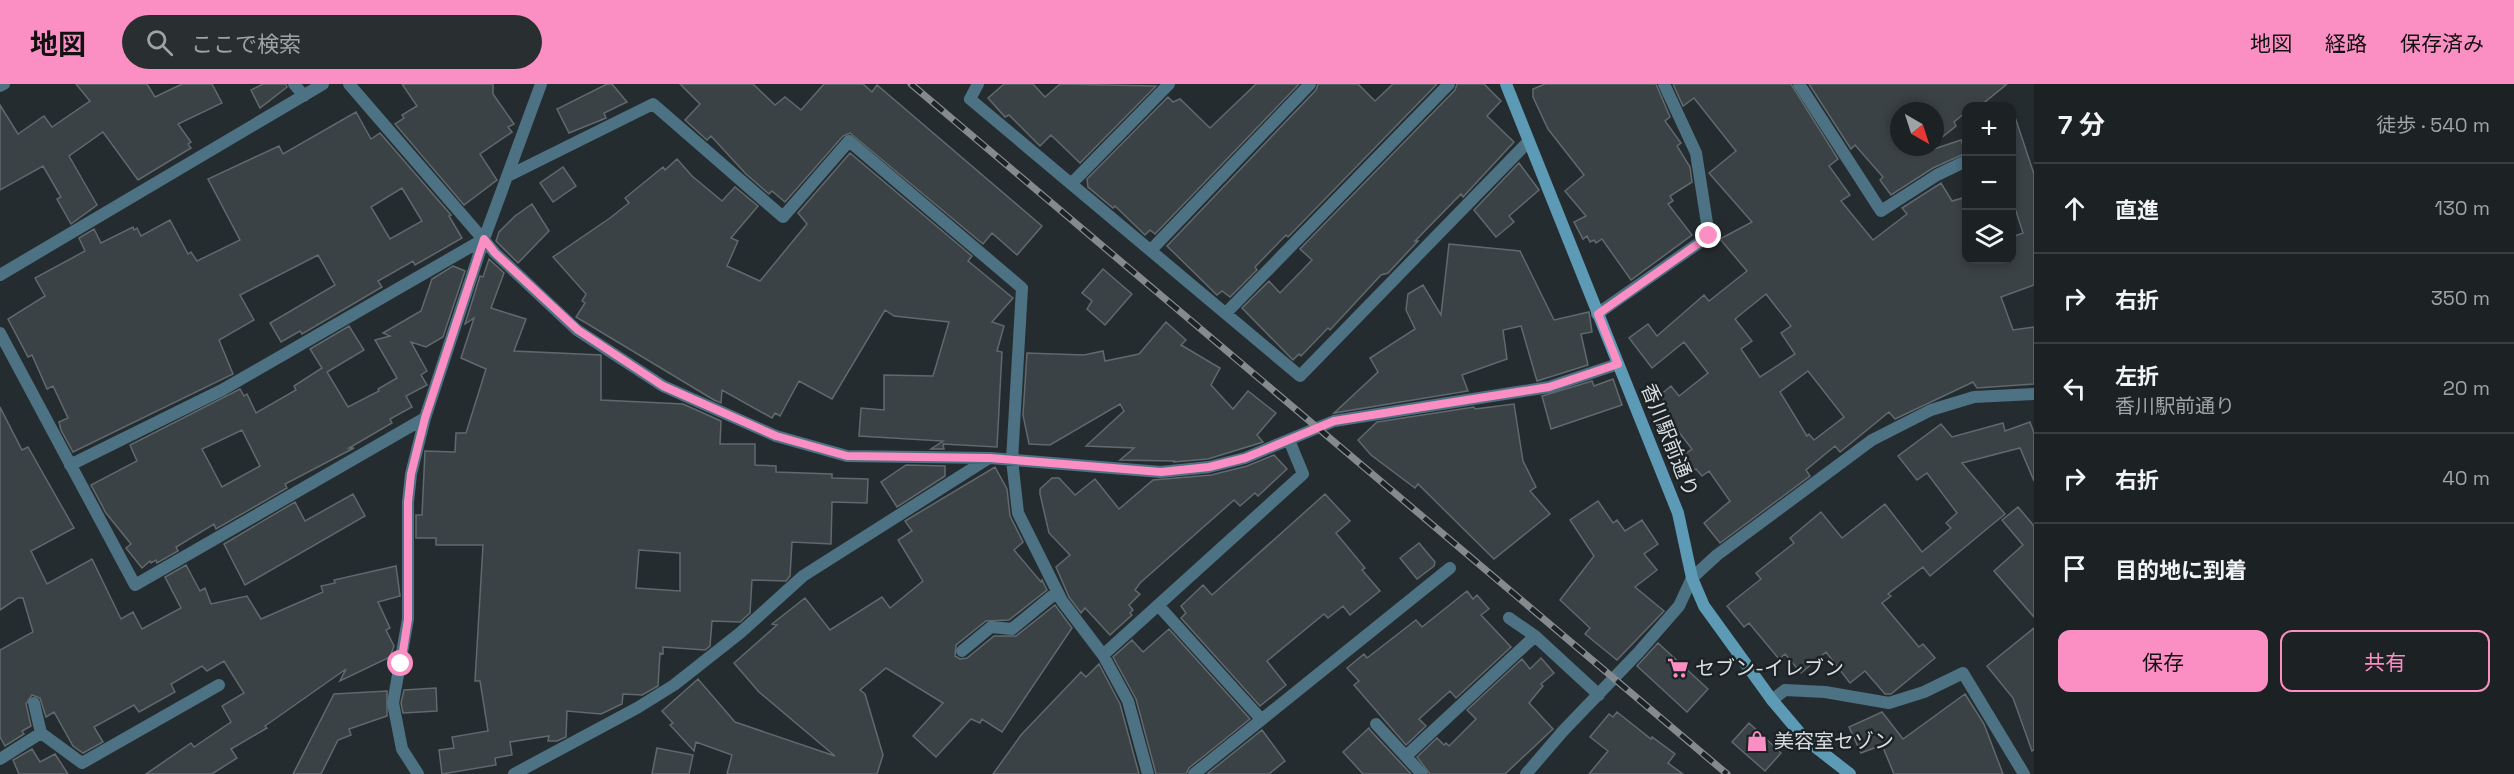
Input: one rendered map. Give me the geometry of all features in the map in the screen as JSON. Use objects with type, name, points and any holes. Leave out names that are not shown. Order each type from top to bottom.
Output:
[{"type":"street","points":[[0,87],[4,84]]},
{"type":"street","points":[[294,84],[304,96]]},
{"type":"street","points":[[0,274],[323,84]]},
{"type":"street","points":[[348,84],[495,253],[578,330],[663,386],[776,436],[847,456],[990,458],[1161,472],[1209,467],[1245,458],[1334,421],[1549,387],[1618,364]]},
{"type":"street","points":[[418,774],[402,749],[393,703],[408,619],[408,502],[411,474],[425,418],[484,239],[541,84]]},
{"type":"street","points":[[978,84],[970,99],[1300,376],[1528,142]]},
{"type":"street","points":[[1071,184],[1169,84]]},
{"type":"street","points":[[1150,250],[1310,84]]},
{"type":"street","points":[[1226,313],[1449,84]]},
{"type":"street","name":"香川駅前通り","points":[[1506,84],[1678,513],[1692,578],[1704,606],[1772,700],[1805,739],[1850,774]]},
{"type":"street","points":[[1598,314],[1709,236],[1696,153],[1664,84]]},
{"type":"street","points":[[1799,84],[1881,211],[1937,175],[1962,163]]},
{"type":"street","points":[[508,176],[653,104],[783,217],[849,141],[1022,288],[1012,460],[1018,513],[1057,591],[1103,655],[1128,701],[1148,774]]},
{"type":"street","points":[[70,465],[222,390],[484,239]]},
{"type":"street","points":[[0,333],[135,585],[425,418]]},
{"type":"street","points":[[1526,774],[1679,606],[1692,578],[1717,555],[1872,440],[1931,410],[1974,397],[2034,394]]},
{"type":"street","points":[[1103,655],[1302,474],[1288,440]]},
{"type":"street","points":[[514,774],[637,708],[674,685],[740,633],[803,576],[990,458]]},
{"type":"street","points":[[1194,774],[1450,568]]},
{"type":"street","points":[[962,651],[991,627],[1012,629],[1057,591]]},
{"type":"street","points":[[1158,605],[1261,719]]},
{"type":"street","points":[[1509,618],[1535,636],[1599,695]]},
{"type":"street","points":[[1406,756],[1535,636]]},
{"type":"street","points":[[1772,700],[1785,690],[1825,692],[1889,703],[1924,692],[1963,673],[2024,774]]},
{"type":"street","points":[[34,703],[41,733],[82,763],[219,686]]},
{"type":"street","points":[[1376,724],[1422,774]]},
{"type":"street","points":[[0,759],[41,733]]},
{"type":"building","points":[[76,84],[147,84],[155,97],[182,84],[212,84],[222,103],[178,124],[191,142],[188,144],[191,148],[138,180],[103,132],[69,156],[97,205],[71,224],[57,199],[61,197],[43,166],[0,190],[0,105],[18,134],[44,116],[52,127],[90,101]]},
{"type":"building","points":[[263,84],[286,84],[287,87],[260,108],[251,90]]},
{"type":"building","points":[[402,84],[493,84],[493,94],[514,124],[508,127],[512,132],[480,154],[497,180],[464,205],[395,124],[404,118],[402,115],[417,106]]},
{"type":"building","points":[[607,84],[612,84],[627,102],[604,113],[606,118],[569,133],[557,109]]},
{"type":"building","points":[[680,84],[753,84],[775,105],[785,97],[801,110],[824,84],[863,84],[872,92],[877,85],[1042,226],[1017,255],[992,233],[983,244],[850,133],[843,136],[785,202],[772,191],[769,194],[746,174],[711,136],[707,140],[685,120],[700,104]]},
{"type":"building","points":[[1004,84],[1033,84],[1045,97],[1060,84],[1156,86],[1080,163],[1051,135],[1040,146],[1009,115],[1005,117],[988,98]]},
{"type":"building","points":[[1256,84],[1299,84],[1155,234],[1150,230],[1145,235],[1115,206],[1113,208],[1088,187],[1087,179],[1168,97],[1173,102],[1180,99],[1210,128]]},
{"type":"building","points":[[1318,84],[1358,84],[1375,101],[1393,84],[1437,84],[1288,237],[1286,235],[1255,267],[1257,270],[1230,297],[1222,291],[1217,295],[1167,246],[1316,90]]},
{"type":"building","points":[[1457,84],[1484,84],[1501,101],[1487,116],[1514,142],[1463,197],[1461,194],[1415,241],[1418,241],[1388,273],[1381,275],[1330,330],[1328,328],[1301,356],[1299,354],[1293,360],[1242,308],[1269,281],[1280,293],[1312,260],[1300,249],[1455,90]]},
{"type":"building","points":[[1545,84],[1656,84],[1670,117],[1665,121],[1681,143],[1677,146],[1690,167],[1692,182],[1670,196],[1673,201],[1668,204],[1692,235],[1631,280],[1602,239],[1596,243],[1594,240],[1590,242],[1587,236],[1583,239],[1574,222],[1586,216],[1565,191],[1584,175],[1548,129],[1533,97],[1533,89]]},
{"type":"building","points":[[1673,84],[1791,84],[1838,159],[1829,166],[1850,195],[1841,201],[1873,240],[1907,214],[1902,208],[1941,183],[1952,201],[1962,198],[1962,264],[2016,264],[2016,236],[2023,233],[2016,211],[2016,120],[2034,174],[2034,285],[2001,297],[2013,330],[2034,327],[2034,384],[1977,388],[1973,382],[1895,419],[1889,412],[1840,452],[1835,446],[1806,470],[1810,476],[1720,543],[1704,523],[1730,501],[1709,471],[1702,476],[1696,469],[1692,471],[1682,456],[1692,449],[1654,400],[1671,386],[1679,396],[1708,373],[1684,342],[1652,368],[1629,338],[1648,324],[1657,336],[1704,295],[1709,301],[1747,271],[1720,239],[1752,222],[1709,173],[1736,151],[1694,98],[1683,106]],"holes":[[[1766,294],[1791,326],[1781,333],[1795,354],[1760,377],[1741,349],[1752,341],[1735,319]],[[1808,371],[1844,417],[1814,440],[1809,434],[1807,436],[1780,392]]]},
{"type":"building","points":[[1809,84],[2007,84],[1985,102],[1962,102],[1962,115],[1954,122],[1956,126],[1944,136],[1944,102],[1890,102],[1890,156],[1944,156],[1944,146],[1961,140],[1962,143],[1962,155],[1933,168],[1891,195],[1880,180],[1883,177],[1855,145],[1851,149]]},
{"type":"building","points":[[356,112],[371,139],[380,133],[451,215],[449,216],[462,238],[415,265],[413,261],[378,281],[382,287],[302,334],[300,331],[281,342],[270,323],[335,285],[318,255],[240,295],[254,320],[219,340],[233,374],[73,452],[61,430],[59,422],[68,418],[53,386],[47,389],[32,355],[28,357],[8,319],[45,296],[35,278],[85,251],[79,238],[94,229],[101,243],[133,227],[134,230],[137,228],[141,236],[170,220],[188,254],[191,252],[197,261],[240,240],[208,179],[279,146],[283,154]],"holes":[[[402,188],[422,221],[390,239],[371,207]]]},
{"type":"building","points":[[850,153],[972,256],[968,261],[1013,298],[992,322],[1004,326],[997,351],[1002,352],[997,447],[943,444],[944,449],[931,449],[943,441],[859,436],[861,408],[884,410],[884,375],[933,376],[949,322],[894,316],[885,310],[832,399],[799,381],[780,416],[775,413],[772,418],[722,390],[721,403],[714,400],[576,317],[585,303],[582,301],[586,294],[553,257],[629,203],[625,198],[663,167],[665,170],[677,159],[692,176],[722,201],[735,187],[758,206],[731,238],[738,241],[727,266],[760,281],[807,224],[798,213]]},
{"type":"building","points":[[1519,163],[1539,190],[1509,216],[1514,222],[1496,237],[1474,210]]},
{"type":"building","points":[[563,167],[576,186],[553,202],[540,183]]},
{"type":"building","points":[[532,204],[549,231],[518,263],[496,241],[499,232],[515,216]]},
{"type":"building","points":[[1449,244],[1520,251],[1554,320],[1589,312],[1592,332],[1581,334],[1588,365],[1537,381],[1521,326],[1503,330],[1507,359],[1462,375],[1468,391],[1334,413],[1378,372],[1370,358],[1415,329],[1406,310],[1408,294],[1423,285],[1441,315]]},
{"type":"building","points":[[489,259],[504,273],[491,308],[526,319],[514,351],[601,355],[601,400],[683,404],[721,421],[720,444],[755,444],[755,465],[776,466],[776,472],[832,474],[832,478],[868,479],[867,503],[832,502],[831,544],[792,542],[790,576],[786,581],[752,580],[750,613],[740,622],[712,621],[710,646],[705,650],[663,647],[663,654],[660,653],[658,686],[642,695],[623,694],[622,704],[601,714],[567,711],[566,737],[557,741],[548,741],[549,736],[510,742],[512,755],[495,758],[496,765],[442,774],[439,750],[454,748],[452,737],[488,731],[480,681],[475,681],[483,545],[436,545],[436,538],[416,538],[416,515],[422,515],[425,451],[455,452],[456,433],[466,433],[486,369],[461,358],[474,318],[465,324],[480,276],[483,277]],"holes":[[[639,550],[680,553],[680,591],[636,588]]]},
{"type":"building","points":[[453,266],[465,271],[443,337],[426,347],[411,342],[427,371],[421,375],[427,385],[406,396],[412,407],[390,419],[392,423],[349,448],[354,448],[285,484],[287,488],[216,529],[214,524],[176,547],[178,551],[157,563],[156,560],[151,563],[150,561],[142,568],[126,548],[131,544],[106,513],[91,485],[137,461],[130,445],[240,389],[244,396],[247,394],[256,413],[296,390],[294,386],[322,368],[310,349],[349,326],[364,350],[327,372],[348,407],[379,391],[378,389],[397,378],[375,340],[390,336],[383,333],[421,311],[432,279]],"holes":[[[242,430],[260,466],[222,487],[202,449]]]},
{"type":"building","points":[[1103,269],[1132,294],[1105,325],[1087,309],[1092,301],[1082,293]]},
{"type":"building","points":[[1166,322],[1186,340],[1181,345],[1220,368],[1211,385],[1233,409],[1248,391],[1276,413],[1257,435],[1263,442],[1208,459],[1173,462],[1175,461],[1120,460],[1134,448],[1086,446],[1124,411],[1120,404],[1050,445],[1029,444],[1023,415],[1027,353],[1084,355],[1103,351],[1105,361],[1139,354]]},
{"type":"building","points":[[1613,379],[1622,405],[1551,429],[1542,396],[1592,381],[1594,386]]},
{"type":"building","points":[[1514,404],[1523,461],[1536,487],[1530,491],[1550,514],[1494,559],[1418,484],[1415,488],[1371,455],[1358,440],[1377,422],[1474,407],[1475,409]]},
{"type":"building","points":[[0,407],[22,450],[28,447],[74,528],[31,551],[47,584],[92,559],[121,619],[133,612],[142,629],[181,608],[165,577],[186,565],[200,591],[205,588],[211,604],[247,596],[261,619],[323,592],[321,586],[335,583],[334,580],[396,566],[400,596],[378,602],[390,628],[386,630],[394,646],[390,657],[340,681],[346,669],[265,726],[267,728],[231,749],[237,758],[212,774],[146,774],[191,743],[194,747],[231,722],[222,706],[244,693],[224,661],[207,671],[202,666],[171,684],[175,692],[139,712],[134,705],[94,727],[103,742],[83,753],[73,746],[54,712],[46,717],[40,698],[32,695],[26,704],[31,726],[22,731],[24,734],[5,746],[0,737],[0,650],[33,632],[23,598],[18,598],[0,610]]},
{"type":"building","points":[[2030,422],[2034,433],[2034,481],[2020,448],[1962,463],[2005,514],[1930,576],[1923,567],[1888,594],[1891,596],[1882,603],[1919,647],[1923,644],[1935,658],[1891,694],[1885,694],[1865,671],[1850,683],[1826,652],[1801,673],[1785,654],[1779,659],[1749,623],[1744,627],[1727,606],[1761,579],[1756,573],[1794,543],[1790,538],[1821,512],[1842,538],[1885,504],[1922,552],[1951,528],[1946,523],[1957,513],[1927,473],[1917,480],[1898,456],[1941,424],[1952,437],[2003,423],[2005,431]]},
{"type":"building","points":[[1274,455],[1287,469],[1258,496],[1255,493],[1240,506],[1234,500],[1140,583],[1135,590],[1140,594],[1129,605],[1133,610],[1130,613],[1132,615],[1110,635],[1085,608],[1081,613],[1069,597],[1056,567],[1070,555],[1049,533],[1040,494],[1040,489],[1052,478],[1059,478],[1075,495],[1095,479],[1119,509],[1153,480],[1211,475],[1247,466]]},
{"type":"building","points":[[906,465],[945,466],[945,476],[897,507],[881,482]]},
{"type":"building","points":[[995,467],[1007,489],[1010,516],[1023,542],[1014,550],[1041,582],[1042,580],[1047,590],[1009,620],[986,621],[956,645],[955,656],[960,659],[967,658],[994,636],[1016,636],[1055,605],[1072,628],[1002,732],[982,719],[980,723],[971,719],[936,757],[913,736],[943,703],[886,668],[860,690],[865,694],[883,755],[877,774],[727,774],[732,755],[696,742],[694,751],[670,725],[673,723],[662,711],[698,679],[735,722],[835,756],[759,692],[734,663],[777,625],[772,624],[805,598],[830,630],[882,597],[890,608],[923,581],[898,540],[912,531],[905,521]]},
{"type":"building","points":[[353,494],[365,516],[245,585],[224,544],[295,502],[305,521]]},
{"type":"building","points":[[1325,494],[1350,521],[1336,533],[1365,568],[1362,570],[1380,591],[1350,615],[1343,606],[1328,618],[1324,614],[1267,661],[1286,685],[1260,706],[1181,618],[1186,613],[1181,606],[1203,585],[1212,595]]},
{"type":"building","points":[[1598,501],[1613,523],[1617,520],[1625,531],[1642,520],[1658,544],[1644,554],[1657,570],[1635,587],[1664,611],[1617,660],[1585,634],[1590,628],[1560,600],[1594,556],[1570,520]]},
{"type":"building","points":[[2018,507],[2034,526],[2034,617],[1994,571],[2023,545],[2002,520]]},
{"type":"building","points":[[1419,543],[1435,562],[1434,566],[1417,579],[1400,558]]},
{"type":"building","points":[[1467,591],[1473,599],[1477,595],[1489,609],[1481,615],[1511,647],[1456,698],[1450,691],[1419,719],[1426,726],[1406,745],[1354,685],[1359,681],[1347,668],[1364,654],[1367,658],[1416,620],[1422,627]]},
{"type":"building","points":[[2034,628],[2034,750],[2032,751],[2013,698],[1987,666]]},
{"type":"building","points":[[1169,629],[1250,719],[1189,768],[1186,774],[1156,774],[1136,699],[1113,657],[1132,640],[1143,652]]},
{"type":"building","points":[[1658,643],[1708,689],[1687,712],[1637,666]]},
{"type":"building","points":[[1541,658],[1554,673],[1541,684],[1543,686],[1529,703],[1553,729],[1505,774],[1430,774],[1417,757],[1437,738],[1444,745],[1446,743],[1449,746],[1476,719],[1467,710],[1522,659],[1530,669]]},
{"type":"building","points":[[1099,664],[1120,704],[1139,774],[993,774],[1021,735],[1081,672],[1086,677]]},
{"type":"building","points":[[436,688],[437,711],[403,713],[401,703],[404,690]]},
{"type":"building","points":[[387,691],[387,716],[349,729],[351,735],[338,740],[321,774],[293,774],[334,694]]},
{"type":"building","points":[[1965,694],[1984,724],[2003,774],[1894,774],[1882,745],[1861,753],[1849,727],[1882,712],[1903,739]]},
{"type":"building","points":[[1617,712],[1651,739],[1652,737],[1675,754],[1668,763],[1683,774],[1589,774],[1608,751],[1590,737],[1609,714],[1613,717]]},
{"type":"building","points":[[1749,723],[1781,753],[1765,771],[1732,742]]},
{"type":"building","points":[[1369,728],[1411,774],[1363,774],[1343,752]]},
{"type":"building","points":[[1262,730],[1285,761],[1269,774],[1207,774]]},
{"type":"building","points":[[657,748],[693,755],[689,774],[652,774]]},
{"type":"building","points":[[32,749],[40,762],[55,754],[68,774],[19,774],[13,760]]},
{"type":"railway","points":[[911,84],[1727,774]]},
{"type":"place","name":"セブン-イレブン","points":[[1678,668]]},
{"type":"place","name":"美容室セゾン","points":[[1757,741]]},
{"type":"route","points":[[401,664],[408,619],[410,584],[408,502],[411,474],[425,418],[484,239],[495,253],[578,330],[663,386],[776,436],[847,456],[990,458],[1161,472],[1209,467],[1245,458],[1334,421],[1549,387],[1618,364],[1598,314],[1709,236]]}]
